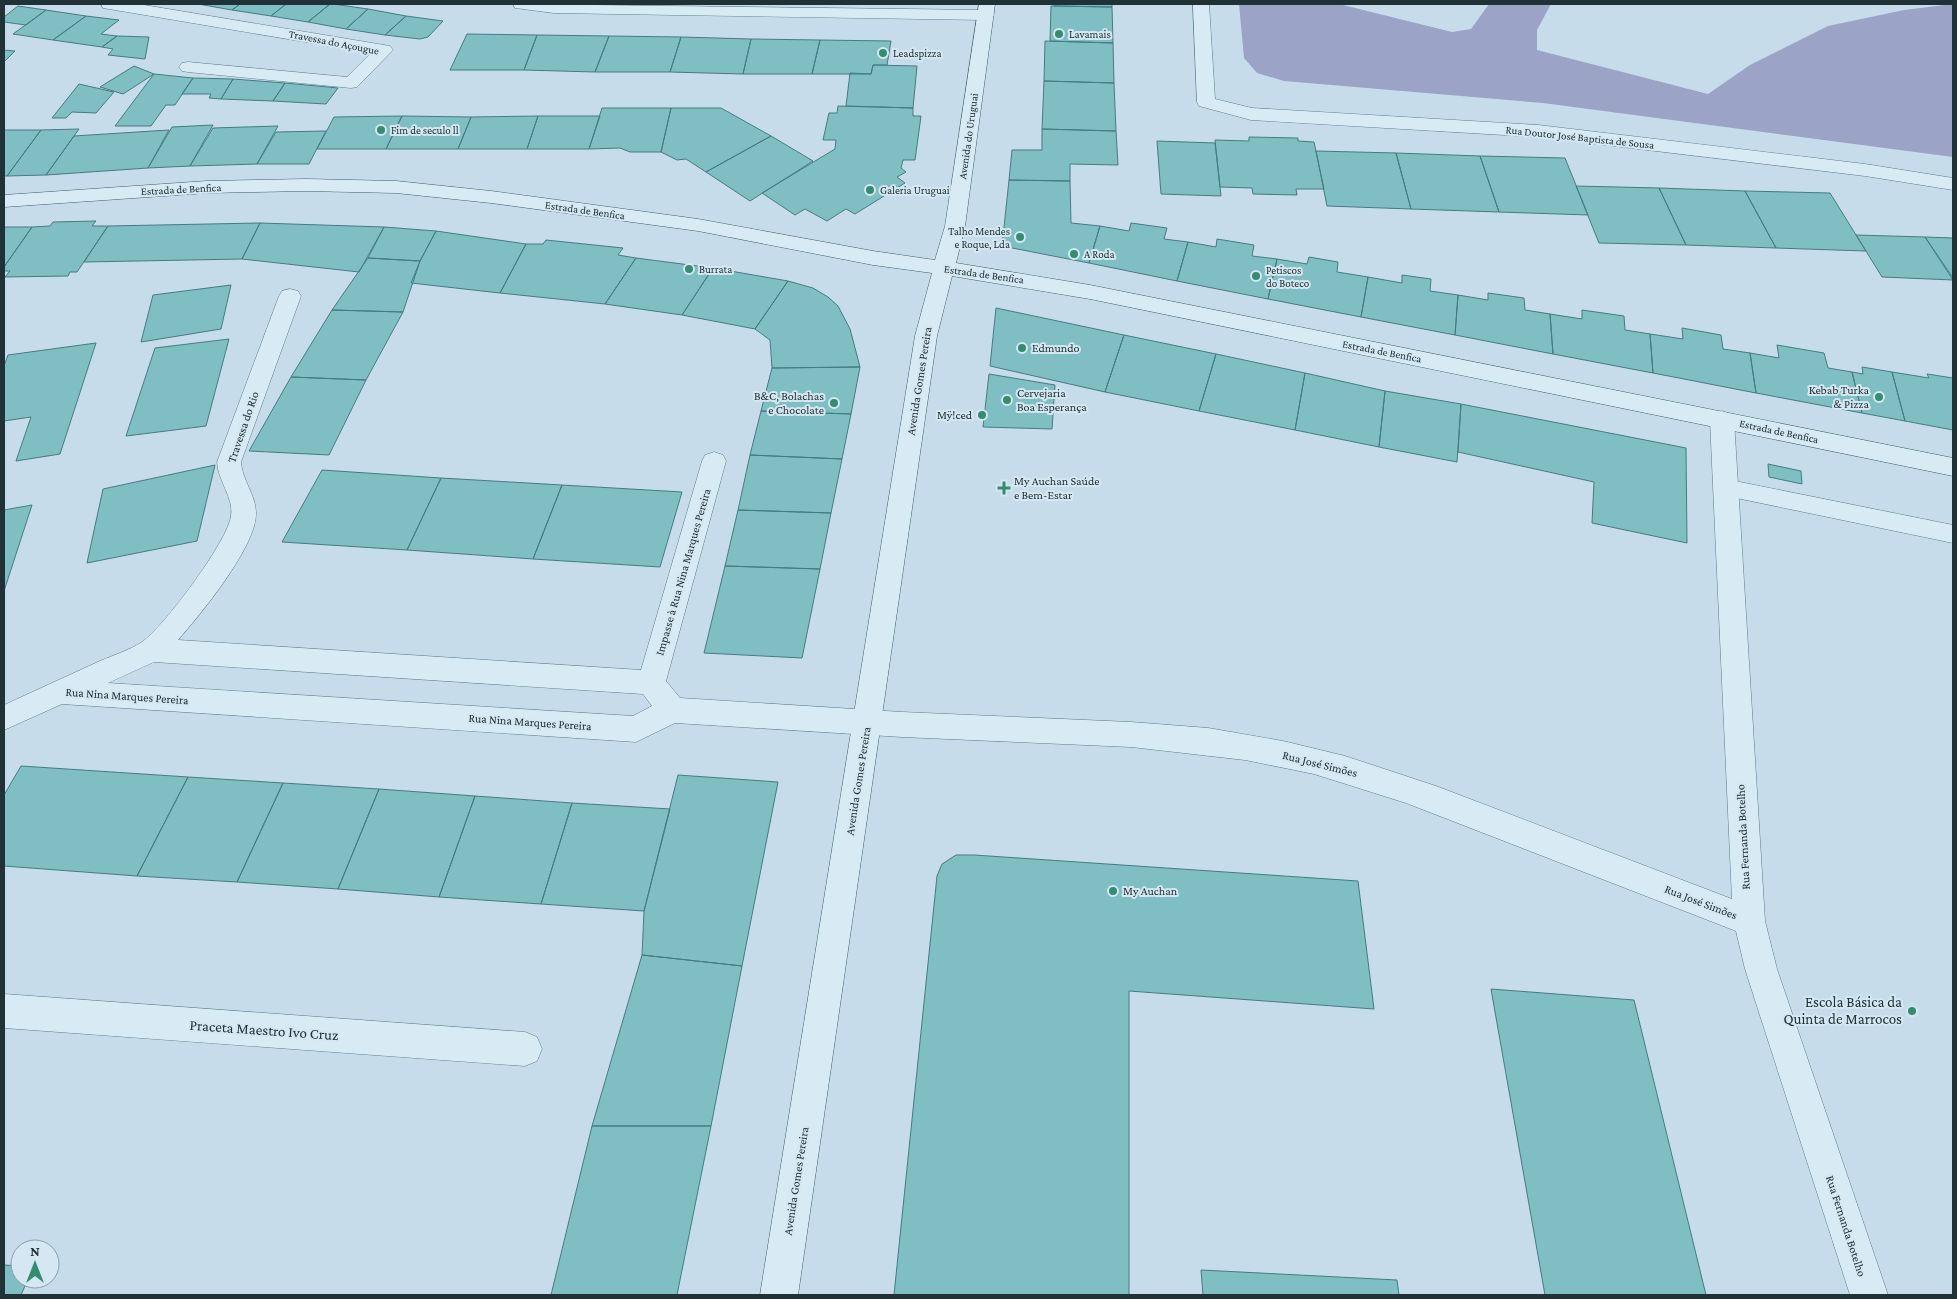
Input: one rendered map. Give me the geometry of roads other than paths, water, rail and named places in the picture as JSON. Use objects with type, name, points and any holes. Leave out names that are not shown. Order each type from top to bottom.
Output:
[{"type":"street","name":"Travessa do Açougue","points":[[109,4],[384,50],[351,83],[188,67]]},
{"type":"street","points":[[521,4],[554,8],[986,9]]},
{"type":"street","name":"Rua Doutor José Baptista de Sousa","points":[[1201,4],[1206,102],[1251,114],[1538,131],[1855,169],[1953,184]]},
{"type":"street","name":"Avenida do Uruguai","points":[[944,268],[955,226],[986,9]]},
{"type":"street","name":"Estrada de Benfica","points":[[4,201],[207,188],[306,185],[396,187],[491,197],[698,225],[874,258],[1020,279],[1099,294],[1953,467]]},
{"type":"street","name":"Avenida Gomes Pereira","points":[[779,1295],[926,336],[944,268]]},
{"type":"street","name":"Travessa do Rio","points":[[152,650],[168,635],[192,605],[242,528],[244,510],[228,470],[229,462],[290,296]]},
{"type":"street","name":"Rua Fernanda Botelho","points":[[1722,420],[1748,921],[1760,969],[1869,1295]]},
{"type":"street","name":"Impasse à Rua Nina Marques Pereira","points":[[651,683],[714,461]]},
{"type":"street","name":"Rua Nina Marques Pereira","points":[[59,692],[152,650],[651,683]]},
{"type":"street","points":[[651,683],[672,710],[867,722]]},
{"type":"street","points":[[4,718],[59,692]]},
{"type":"street","name":"Rua Nina Marques Pereira","points":[[59,692],[636,729],[672,710]]},
{"type":"street","name":"Rua José Simões","points":[[867,722],[1181,738],[1280,753],[1341,768],[1433,798],[1748,921]]},
{"type":"street","name":"Praceta Maestro Ivo Cruz","points":[[4,1011],[525,1049]]},
{"type":"lane","points":[[1725,488],[1953,534]]},
{"type":"place","name":"Lavamais","points":[[1059,34]]},
{"type":"place","name":"Leadspizza","points":[[883,53]]},
{"type":"place","name":"Fim de seculo ll","points":[[381,130]]},
{"type":"place","name":"Galeria Uruguai","points":[[870,190]]},
{"type":"place","name":"Talho Mendes e Roque, Lda","points":[[1020,237]]},
{"type":"place","name":"A Roda","points":[[1074,254]]},
{"type":"place","name":"Burrata","points":[[689,269]]},
{"type":"place","name":"Petiscos do Boteco","points":[[1256,276]]},
{"type":"place","name":"Edmundo","points":[[1022,348]]},
{"type":"place","name":"Kebab Turka & Pizza","points":[[1879,397]]},
{"type":"place","name":"Cervejaria Boa Esperança","points":[[1007,400]]},
{"type":"place","name":"B&C, Bolachas e Chocolate","points":[[834,403]]},
{"type":"place","name":"Mÿ!ced","points":[[982,415]]},
{"type":"place","name":"My Auchan Saúde e Bem-Estar","points":[[1004,488]]},
{"type":"place","name":"My Auchan","points":[[1113,891]]},
{"type":"place","name":"Escola Básica da Quinta de Marrocos","points":[[1912,1011]]}]
